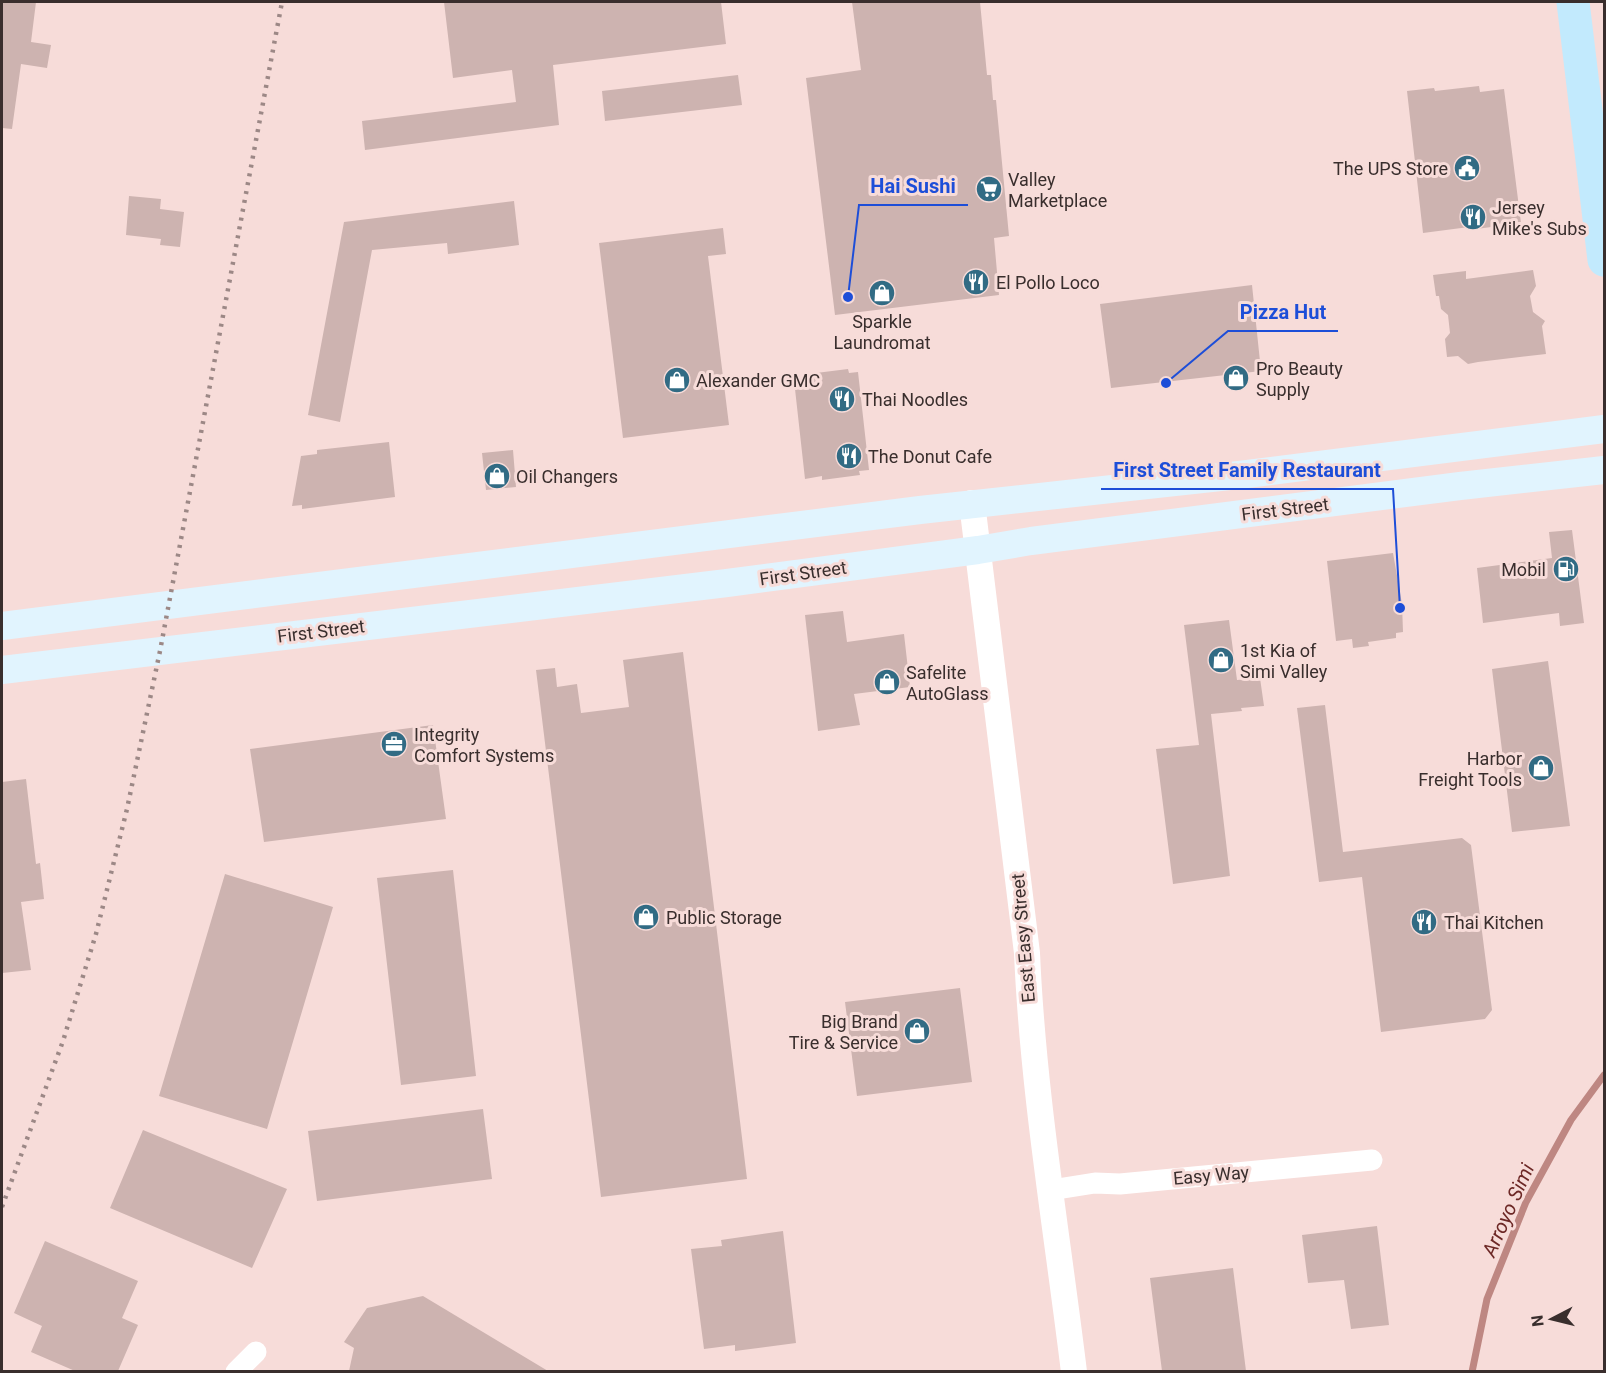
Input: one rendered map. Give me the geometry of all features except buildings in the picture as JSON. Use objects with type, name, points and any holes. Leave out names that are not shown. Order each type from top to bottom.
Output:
[{"type":"main road","points":[[1573,2],[1605,260]]},
{"type":"main road","points":[[2,626],[972,504],[1239,475],[1605,429]]},
{"type":"main road","name":"First Street","points":[[2,670],[727,583],[1031,541],[1460,486],[1605,470]]},
{"type":"street","name":"East Easy Street","points":[[972,504],[1027,953],[1034,1058],[1074,1371]]},
{"type":"street","name":"Easy Way","points":[[1052,1190],[1095,1183],[1120,1184],[1372,1160]]},
{"type":"street","points":[[236,1371],[256,1352]]},
{"type":"waterway","name":"Arroyo Simi","points":[[1472,1372],[1487,1299],[1526,1202],[1571,1120],[1604,1075]]},
{"type":"railway","points":[[2,1207],[63,1041],[96,934],[127,809],[160,651],[282,2]]},
{"type":"place","name":"The UPS Store","points":[[1467,168]]},
{"type":"place","name":"Valley Marketplace","points":[[989,189]]},
{"type":"place","name":"Jersey Mike's Subs","points":[[1473,217]]},
{"type":"place","name":"El Pollo Loco","points":[[976,282]]},
{"type":"place","name":"Sparkle Laundromat","points":[[882,293]]},
{"type":"place","name":"Hai Sushi","points":[[848,297]]},
{"type":"place","name":"Pro Beauty Supply","points":[[1236,378]]},
{"type":"place","name":"Alexander GMC","points":[[677,380]]},
{"type":"place","name":"Pizza Hut","points":[[1166,383]]},
{"type":"place","name":"Thai Noodles","points":[[842,399]]},
{"type":"place","name":"The Donut Cafe","points":[[849,456]]},
{"type":"place","name":"Oil Changers","points":[[497,476]]},
{"type":"place","name":"Mobil","points":[[1566,569]]},
{"type":"place","name":"First Street Family Restaurant","points":[[1400,608]]},
{"type":"place","name":"1st Kia of Simi Valley","points":[[1221,660]]},
{"type":"place","name":"Safelite AutoGlass","points":[[887,682]]},
{"type":"place","name":"Integrity Comfort Systems","points":[[394,744]]},
{"type":"place","name":"Harbor Freight Tools","points":[[1541,768]]},
{"type":"place","name":"Public Storage","points":[[646,917]]},
{"type":"place","name":"Thai Kitchen","points":[[1424,922]]},
{"type":"place","name":"Big Brand Tire & Service","points":[[917,1031]]}]
